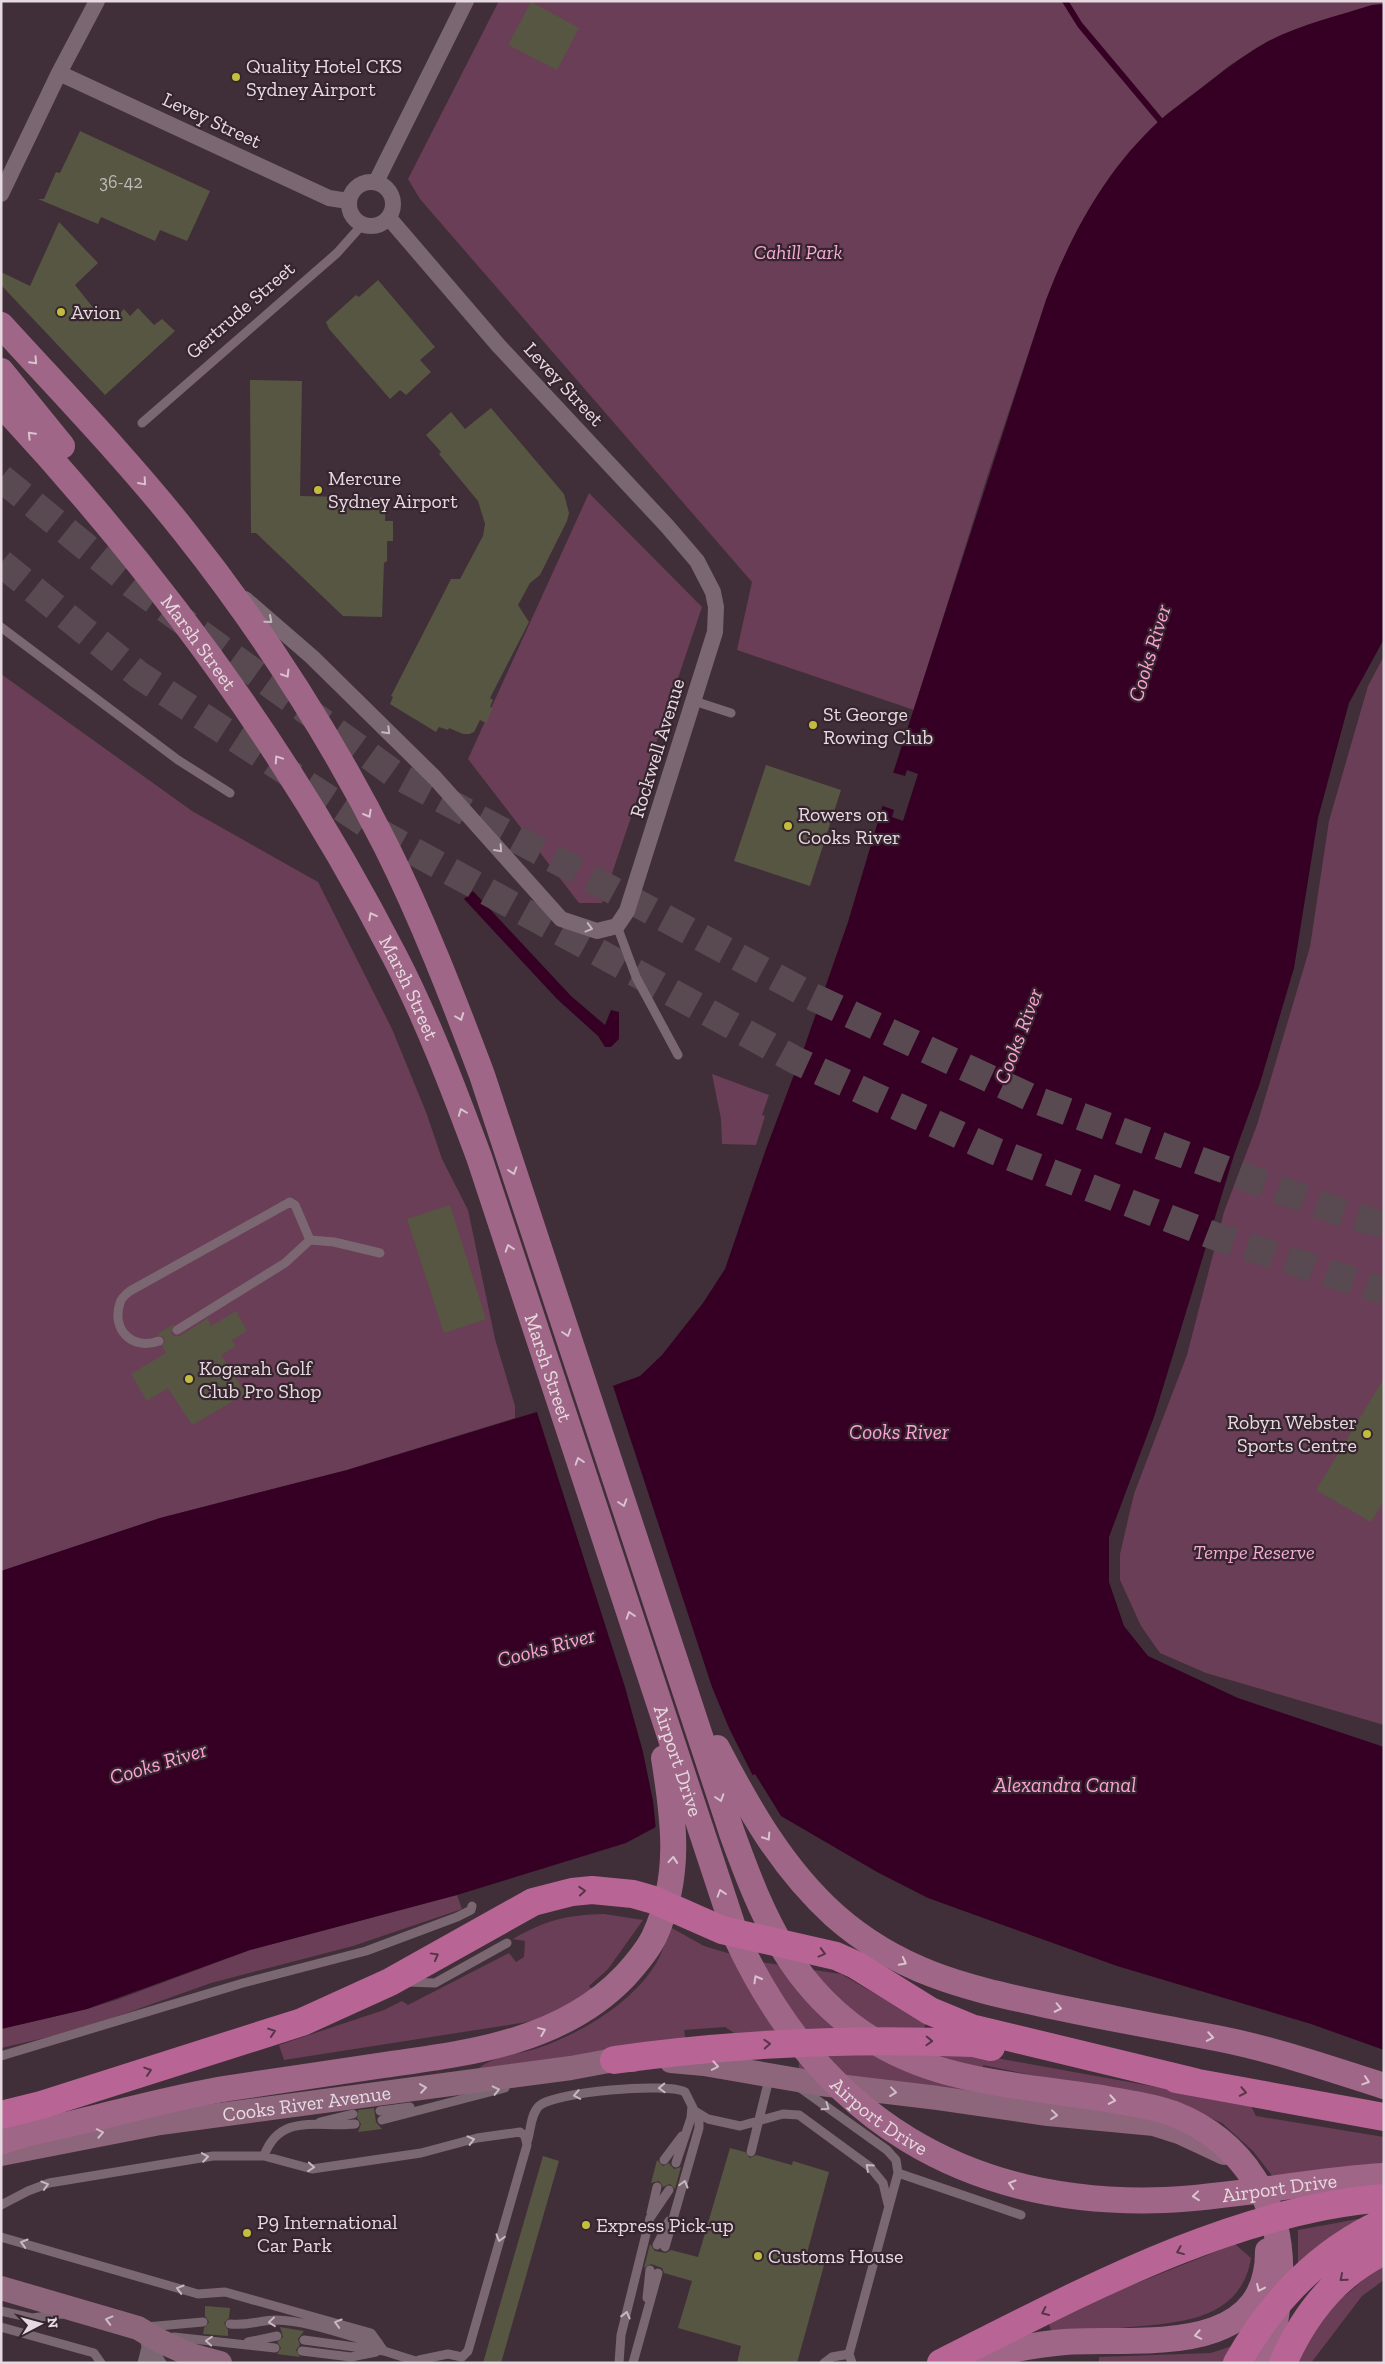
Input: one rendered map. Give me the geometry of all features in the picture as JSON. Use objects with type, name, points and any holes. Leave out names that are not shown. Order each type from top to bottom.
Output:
[{"type":"highway","points":[[1,2115],[41,2105],[302,2022],[390,1982],[533,1902],[572,1892],[613,1891],[654,1900],[722,1930],[836,1956],[856,1965],[930,2011],[971,2028],[1195,2082]]},
{"type":"highway","points":[[614,2060],[698,2049],[767,2044],[898,2040],[974,2043],[1384,2117]]},
{"type":"highway","points":[[941,2363],[1089,2291],[1180,2250],[1258,2222],[1316,2206],[1384,2198]]},
{"type":"highway","points":[[1237,2363],[1293,2279],[1351,2240],[1384,2222]]},
{"type":"highway","points":[[1283,2363],[1302,2326],[1319,2301],[1355,2268],[1384,2251]]},
{"type":"main road","name":"Marsh Street","points":[[1,325],[118,453],[218,576],[294,687],[386,846],[416,911],[463,1026],[672,1652]]},
{"type":"main road","points":[[1,371],[92,486],[130,552]]},
{"type":"main road","name":"Marsh Street","points":[[1,404],[47,452],[130,552],[232,689],[305,799],[396,958],[464,1118],[645,1662]]},
{"type":"main road","points":[[672,1652],[749,1880],[765,1919],[790,1962],[828,2006],[876,2042],[918,2062],[978,2079],[1160,2109],[1191,2122],[1208,2132],[1246,2167],[1263,2192],[1275,2222],[1281,2254],[1293,2279],[1266,2363]]},
{"type":"main road","name":"Airport Drive","points":[[672,1652],[708,1731],[768,1839],[783,1860],[818,1900],[862,1936],[906,1964],[959,1985],[1070,2010],[1246,2045],[1384,2086]]},
{"type":"main road","points":[[1,2142],[139,2107],[212,2091],[496,2046],[563,2022],[597,2001],[612,1989],[646,1950],[658,1924],[672,1877],[674,1822],[664,1756],[645,1662]]},
{"type":"main road","name":"Airport Drive","points":[[645,1662],[723,1898],[752,1971],[785,2024],[813,2060],[852,2097],[894,2130],[924,2148],[990,2178],[1059,2195],[1095,2199],[1168,2200],[1384,2176]]},
{"type":"main road","points":[[1,2126],[148,2091],[224,2076],[282,2070],[365,2068]]},
{"type":"main road","points":[[957,2363],[1027,2346],[1067,2342],[1169,2339],[1205,2334],[1226,2326],[1249,2306],[1262,2284],[1267,2267],[1267,2236],[1258,2194],[1246,2167]]},
{"type":"street","points":[[1,194],[59,73],[97,1]]},
{"type":"street","points":[[376,182],[466,1]]},
{"type":"street","name":"Levey Street","points":[[59,73],[329,198],[348,200]]},
{"type":"street","points":[[376,182],[388,190],[392,197],[392,211],[389,218],[374,227],[362,225],[352,218],[348,207],[348,200],[358,186],[364,183],[376,182]]},
{"type":"street","name":"Levey Street","points":[[389,218],[498,345],[667,526],[697,561],[708,579]]},
{"type":"street","name":"Marsh Street","points":[[218,576],[312,657],[422,765],[562,919],[597,931],[618,926]]},
{"type":"street","name":"Rockwell Avenue","points":[[618,926],[627,911],[694,701],[716,620],[716,607],[708,579]]},
{"type":"street","name":"Cooks River Avenue","points":[[1,2154],[160,2122],[571,2068],[614,2060],[704,2064],[778,2077],[1048,2114],[1154,2124],[1179,2132],[1246,2167]]},
{"type":"street","points":[[1255,2363],[1293,2279]]},
{"type":"street","points":[[1,2288],[80,2312],[150,2345],[220,2363]]},
{"type":"lane","name":"Gertrude Street","points":[[142,423],[331,259],[362,225]]},
{"type":"lane","points":[[1,627],[170,754],[230,793]]},
{"type":"lane","points":[[694,701],[731,713]]},
{"type":"lane","points":[[618,926],[636,977],[678,1055]]},
{"type":"lane","points":[[159,1342],[140,1345],[127,1337],[121,1326],[118,1312],[120,1301],[130,1291],[290,1202],[295,1205],[310,1240]]},
{"type":"lane","points":[[177,1330],[285,1263],[310,1240],[334,1242],[380,1252]]},
{"type":"lane","points":[[1,2056],[243,1983],[366,1951],[457,1917],[471,1910],[472,1906]]},
{"type":"lane","points":[[390,1982],[435,1983],[507,1944]]},
{"type":"lane","points":[[381,2115],[500,2089],[571,2068]]},
{"type":"lane","points":[[751,2152],[759,2121],[778,2077],[887,2150],[896,2160],[898,2173],[851,2358],[832,2357],[824,2363]]},
{"type":"lane","points":[[230,2324],[245,2326],[275,2320],[284,2321],[382,2348],[420,2362],[448,2354],[462,2357],[468,2351],[527,2145],[534,2113],[546,2101],[587,2093],[625,2089],[674,2088],[685,2092],[693,2107],[699,2120],[697,2138],[675,2210],[661,2246]]},
{"type":"lane","points":[[693,2107],[708,2120],[734,2125],[790,2114],[807,2120],[870,2167],[883,2183],[888,2209]]},
{"type":"lane","points":[[676,2163],[693,2107]]},
{"type":"lane","points":[[264,2156],[273,2138],[284,2129],[354,2119]]},
{"type":"lane","points":[[664,2160],[686,2130]]},
{"type":"lane","points":[[1,2205],[49,2183],[213,2156],[264,2156],[312,2169],[421,2153],[477,2138],[514,2132],[525,2136],[527,2145]]},
{"type":"lane","points":[[898,2173],[1021,2215]]},
{"type":"lane","points":[[619,2363],[621,2335],[657,2187]]},
{"type":"lane","points":[[650,2218],[668,2190]]},
{"type":"lane","points":[[1,2237],[198,2294],[225,2292],[371,2333],[382,2348]]},
{"type":"lane","points":[[633,2363],[654,2271]]},
{"type":"lane","points":[[1,2311],[32,2318],[80,2312]]},
{"type":"lane","points":[[142,2363],[150,2345],[172,2323],[204,2322]]},
{"type":"lane","points":[[1,2327],[94,2353],[101,2363]]},
{"type":"lane","points":[[237,2343],[277,2336]]},
{"type":"lane","points":[[150,2345],[177,2338],[275,2348]]},
{"type":"lane","points":[[304,2340],[382,2348]]},
{"type":"lane","points":[[150,2345],[187,2363]]},
{"type":"lane","points":[[302,2351],[351,2357],[382,2348]]},
{"type":"green space","name":"Cahill Park","points":[[499,1],[1384,1],[1384,4],[1372,5],[1266,43],[1230,65],[1158,122],[1084,218],[1060,265],[1046,300],[987,477],[914,710],[737,650],[752,582],[420,199],[408,179]]},
{"type":"green space","points":[[589,493],[702,607],[602,903],[579,903],[468,759]]},
{"type":"green space","name":"Tempe Reserve","points":[[1384,656],[1384,1725],[1206,1673],[1160,1653],[1141,1626],[1120,1580],[1120,1554],[1134,1494],[1187,1355],[1224,1212],[1257,1125],[1310,947],[1329,821],[1368,686]]},
{"type":"green space","points":[[1,674],[192,811],[318,882],[392,1029],[426,1112],[442,1159],[468,1210],[495,1339],[515,1406],[515,1418],[347,1470],[160,1518],[1,1571]]},
{"type":"green space","points":[[712,1074],[769,1095],[762,1115],[765,1116],[756,1145],[722,1144],[721,1119]]},
{"type":"green space","points":[[457,1895],[462,1909],[353,1946],[211,1983],[79,2030],[1,2048],[1,2029],[87,2009],[119,1999],[250,1950]]},
{"type":"green space","points":[[604,1914],[643,1920],[608,1969],[589,1986],[594,1992],[540,2020],[284,2060],[279,2045],[384,2010],[402,2001],[408,2005],[509,1953],[516,1962],[524,1957],[525,1941],[513,1939],[536,1927],[567,1917]]},
{"type":"green space","points":[[670,1927],[704,1946],[754,1961],[841,1974],[926,2023],[922,2033],[742,2038],[725,2027],[684,2030],[686,2042],[487,2070],[479,2068],[493,2060],[533,2050],[558,2041],[609,2012],[639,1986],[651,1972],[660,1956]]},
{"type":"green space","points":[[847,2050],[991,2057],[1250,2104],[1256,2116],[1384,2137],[1384,2166],[1277,2182],[1253,2151],[1222,2123],[1188,2108],[983,2065],[978,2094],[798,2074],[800,2055]]},
{"type":"green space","points":[[1358,2219],[1359,2224],[1298,2268],[1298,2230]]},
{"type":"green space","points":[[1235,2244],[1251,2258],[1245,2279],[1235,2294],[1221,2306],[1205,2314],[1187,2320],[1168,2323],[1052,2334],[1049,2324],[1125,2288]]},
{"type":"green space","points":[[1384,2266],[1384,2280],[1362,2296],[1311,2363],[1295,2363],[1324,2314],[1370,2274]]},
{"type":"green space","points":[[1238,2344],[1228,2363],[1099,2363],[1099,2357],[1211,2353]]},
{"type":"water","name":"Cooks River","points":[[1384,4],[1384,639],[1349,703],[1318,818],[1294,968],[1260,1083],[1234,1155],[1154,1417],[1109,1537],[1109,1582],[1124,1626],[1148,1656],[1238,1698],[1384,1747],[1384,2050],[1311,2024],[1117,1966],[928,1898],[877,1872],[781,1816],[755,1774],[626,1843],[457,1895],[250,1950],[87,2009],[1,2029],[1,1571],[160,1518],[347,1470],[563,1404],[640,1376],[662,1355],[703,1303],[725,1269],[848,922],[884,801],[1046,300],[1079,227],[1106,182],[1139,141],[1168,113],[1248,53],[1291,31],[1318,21],[1372,5]]},
{"type":"water","points":[[473,891],[571,996],[605,1025],[611,1010],[619,1012],[619,1039],[611,1047],[605,1047],[598,1036],[557,999],[464,899]]},
{"type":"pier","points":[[907,770],[918,774],[903,821],[892,817],[894,810],[880,805],[891,772],[905,776]]},
{"type":"pier","points":[[612,1383],[712,1687],[729,1728],[754,1778],[656,1830],[653,1801],[643,1752],[625,1687],[536,1409]]},
{"type":"building","points":[[531,2],[579,28],[557,70],[508,45]]},
{"type":"building","points":[[80,131],[210,191],[187,241],[160,230],[155,241],[101,217],[98,224],[38,199],[44,199],[56,172],[60,173]]},
{"type":"building","name":"Avion","points":[[59,222],[98,263],[75,285],[99,315],[106,309],[115,318],[124,309],[130,316],[138,308],[154,325],[162,319],[175,331],[105,395],[1,285],[1,272],[30,286]]},
{"type":"building","points":[[378,280],[435,347],[420,360],[431,372],[406,395],[400,390],[390,399],[329,329],[326,322],[356,295],[359,297]]},
{"type":"building","name":"Mercure Sydney Airport","points":[[250,380],[302,381],[300,496],[386,498],[385,521],[393,521],[393,541],[387,541],[387,561],[384,563],[382,617],[343,616],[256,533],[251,533]]},
{"type":"building","points":[[491,408],[564,494],[569,513],[567,521],[540,575],[530,583],[518,605],[529,622],[490,698],[493,700],[490,707],[493,708],[486,723],[480,720],[474,732],[469,734],[439,727],[436,732],[390,704],[393,697],[391,696],[451,579],[460,579],[483,536],[485,524],[478,501],[439,454],[441,452],[426,435],[451,412],[465,429]]},
{"type":"building","name":"Rowers on Cooks River","points":[[766,765],[841,790],[810,886],[734,861]]},
{"type":"building","points":[[450,1205],[486,1319],[444,1333],[407,1219]]},
{"type":"building","points":[[236,1311],[247,1331],[232,1340],[236,1346],[221,1355],[246,1394],[192,1425],[168,1388],[147,1401],[131,1374],[166,1353],[162,1346],[165,1342],[164,1337],[156,1335],[174,1324],[171,1333],[174,1336],[180,1336],[208,1318],[211,1326]]},
{"type":"building","name":"Robyn Webster Sports Centre","points":[[1384,1378],[1384,1501],[1371,1522],[1316,1490]]},
{"type":"building","points":[[374,2108],[376,2122],[382,2129],[358,2132],[361,2124],[357,2118],[358,2110]]},
{"type":"building","name":"Customs House","points":[[730,2148],[745,2152],[750,2158],[756,2155],[792,2165],[793,2161],[829,2172],[807,2253],[826,2258],[797,2363],[737,2363],[741,2346],[678,2328],[692,2281],[664,2273],[662,2268],[651,2264],[644,2268],[650,2244],[655,2251],[666,2253],[671,2250],[698,2257]]},
{"type":"building","points":[[543,2156],[559,2161],[501,2363],[483,2363]]},
{"type":"building","points":[[657,2160],[663,2166],[669,2163],[674,2169],[681,2167],[675,2189],[670,2184],[663,2187],[659,2181],[651,2183]]},
{"type":"building","points":[[205,2306],[230,2308],[229,2318],[224,2323],[228,2330],[228,2336],[203,2334],[204,2328],[209,2322],[205,2316]]},
{"type":"building","points":[[280,2327],[304,2331],[298,2339],[300,2345],[296,2350],[300,2357],[277,2354],[281,2348],[277,2342],[283,2337]]},
{"type":"waterway","points":[[1065,1],[1080,25],[1164,125]]},
{"type":"tunnel","points":[[1,478],[133,585],[393,773],[811,996],[1036,1100],[1340,1212],[1384,1225]]},
{"type":"tunnel","points":[[1,563],[139,675],[382,834],[795,1060],[995,1151],[1217,1237],[1384,1291]]},
{"type":"place","name":"Quality Hotel CKS Sydney Airport","points":[[236,77]]},
{"type":"place","name":"Avion","points":[[61,312]]},
{"type":"place","name":"Mercure Sydney Airport","points":[[318,490]]},
{"type":"place","name":"St George Rowing Club","points":[[813,725]]},
{"type":"place","name":"Rowers on Cooks River","points":[[788,826]]},
{"type":"place","name":"Kogarah Golf Club Pro Shop","points":[[189,1379]]},
{"type":"place","name":"Robyn Webster Sports Centre","points":[[1367,1434]]},
{"type":"place","name":"Express Pick-up","points":[[586,2225]]},
{"type":"place","name":"P9 International Car Park","points":[[247,2233]]},
{"type":"place","name":"Customs House","points":[[758,2256]]},
{"type":"water label","name":"Alexandra Canal","points":[[1065,1784]]}]
